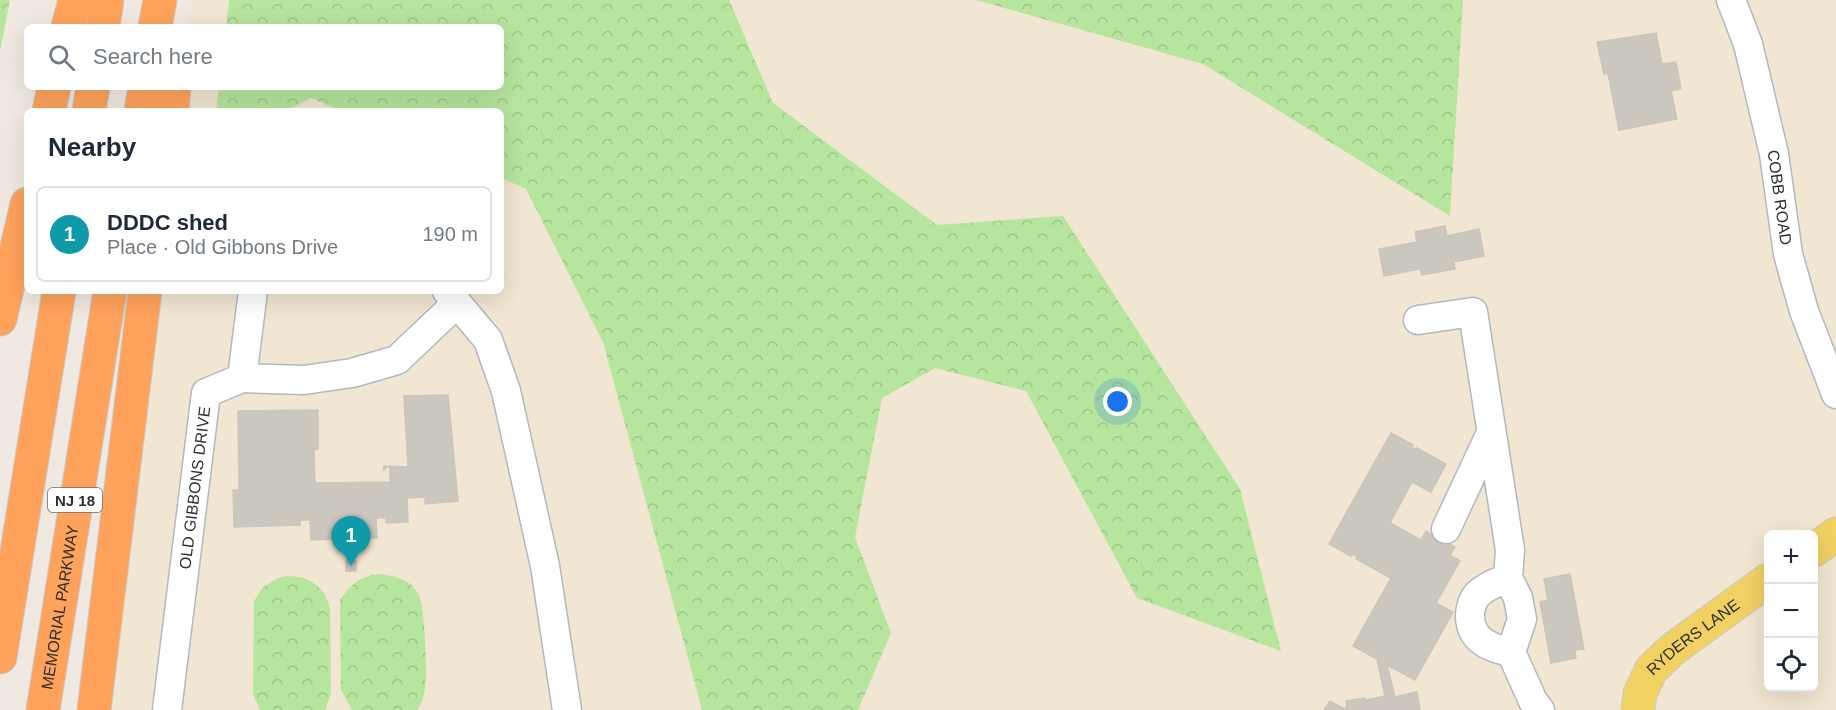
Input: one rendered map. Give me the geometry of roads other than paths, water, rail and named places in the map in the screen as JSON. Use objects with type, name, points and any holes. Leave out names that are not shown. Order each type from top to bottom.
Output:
[{"type":"highway","points":[[69,24],[75,0]]},
{"type":"highway","points":[[103,24],[107,0]]},
{"type":"highway","points":[[156,24],[160,0]]},
{"type":"highway","points":[[174,24],[175,0]]},
{"type":"highway","points":[[50,108],[53,90]]},
{"type":"highway","points":[[90,108],[92,90]]},
{"type":"highway","points":[[142,108],[144,90]]},
{"type":"highway","points":[[172,108],[174,90]]},
{"type":"highway","points":[[0,320],[24,217]]},
{"type":"highway","name":"NJ 18","points":[[0,657],[59,294]]},
{"type":"highway","name":"MEMORIAL PARKWAY","points":[[43,710],[110,294]]},
{"type":"highway","points":[[94,710],[145,294]]},
{"type":"main road","points":[[1818,547],[1836,534]]},
{"type":"main road","name":"RYDERS LANE","points":[[1638,710],[1640,694],[1651,670],[1673,649],[1764,583]]},
{"type":"street","name":"COBB ROAD","points":[[1731,0],[1748,44],[1774,154],[1788,254],[1804,311],[1836,394]]},
{"type":"street","points":[[253,294],[242,378],[304,380],[352,374],[397,360],[452,297],[488,340],[506,391],[545,567],[567,710]]},
{"type":"street","points":[[1418,320],[1473,312],[1510,550],[1508,578],[1518,598],[1522,619],[1511,652],[1533,701],[1540,710]]},
{"type":"street","name":"OLD GIBBONS DRIVE","points":[[167,710],[206,393],[242,378]]},
{"type":"street","points":[[1446,529],[1491,435]]},
{"type":"street","points":[[1508,578],[1477,594],[1470,609],[1470,624],[1476,637],[1485,645],[1511,652]]},
{"type":"place","name":"DDDC shed","points":[[351,566]]}]
